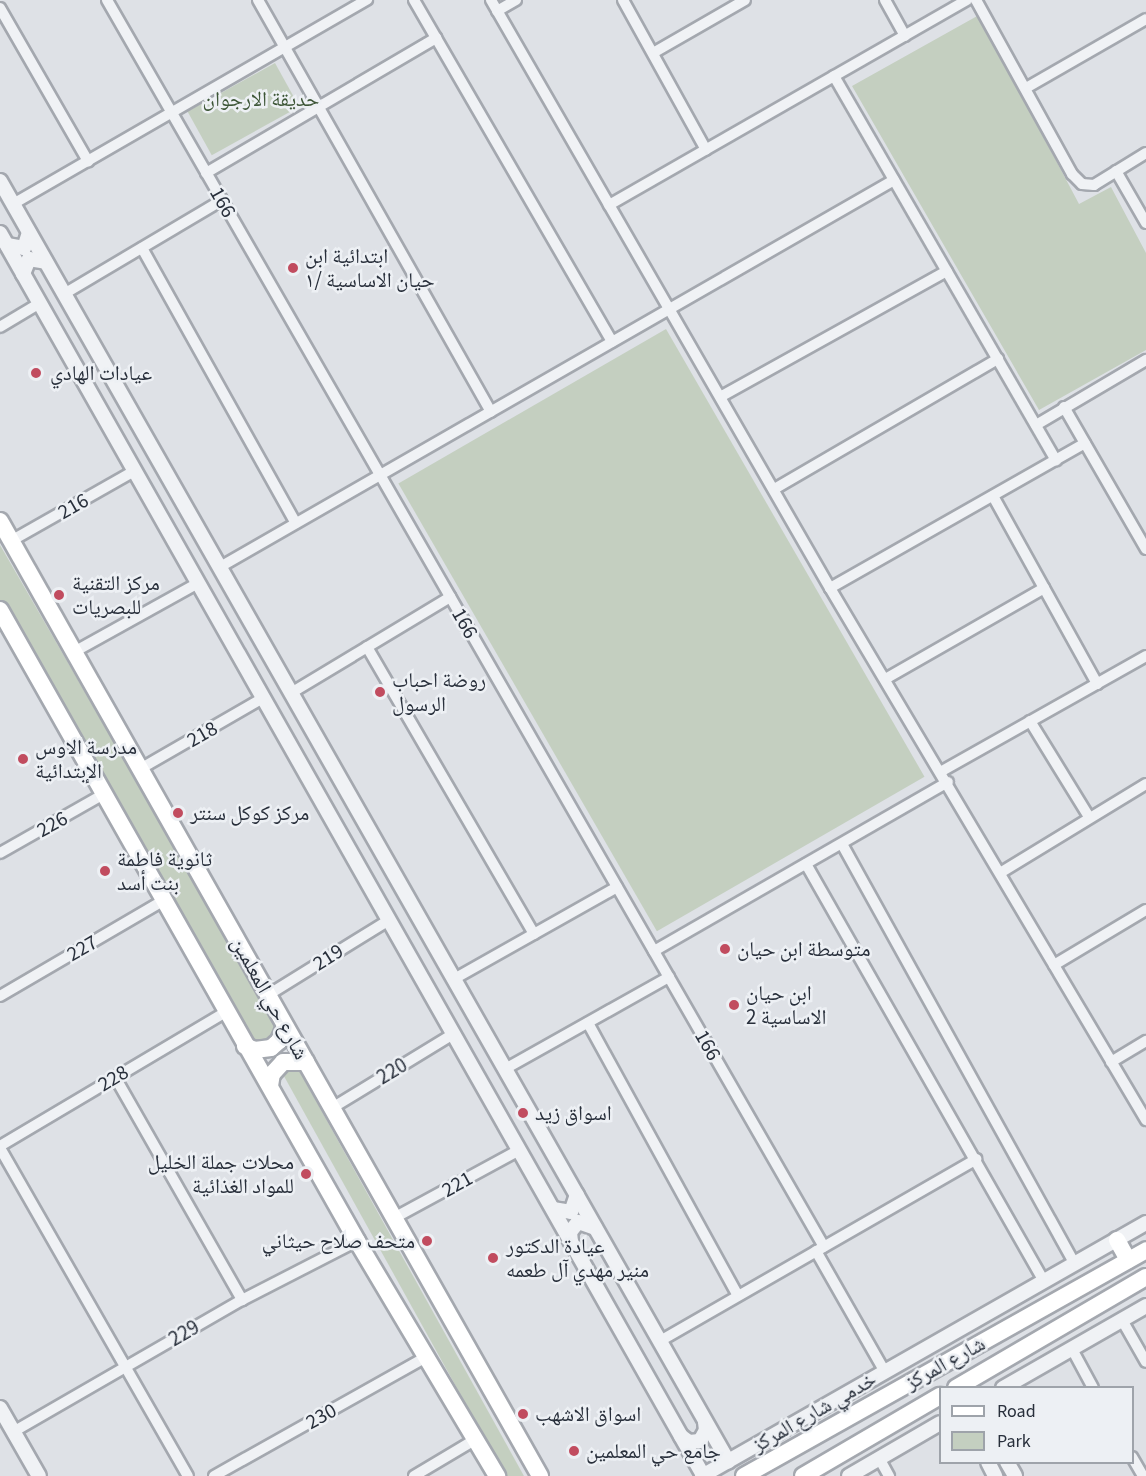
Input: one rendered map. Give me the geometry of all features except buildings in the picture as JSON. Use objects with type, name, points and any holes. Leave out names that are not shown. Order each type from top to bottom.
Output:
[{"type":"main road","name":"شارع حي المعلمين","points":[[0,521],[540,1476]]},
{"type":"main road","name":"شارع حي المعلمين","points":[[0,610],[245,1046],[357,1241],[428,1356],[497,1476]]},
{"type":"main road","points":[[245,1046],[255,1050],[271,1048],[279,1041],[285,1026]]},
{"type":"main road","points":[[270,1086],[279,1065],[289,1060],[306,1062]]},
{"type":"main road","points":[[1117,1240],[1128,1260]]},
{"type":"main road","name":"شارع المركز","points":[[744,1476],[1146,1250]]},
{"type":"main road","name":"شارع المركز","points":[[959,1386],[1146,1277]]},
{"type":"main road","name":"شارع المركز","points":[[803,1476],[939,1397]]},
{"type":"street","name":"166","points":[[107,0],[669,977],[820,1249],[885,1372]]},
{"type":"street","points":[[258,0],[491,412]]},
{"type":"street","points":[[13,204],[367,0]]},
{"type":"street","points":[[414,0],[612,342]]},
{"type":"street","points":[[491,0],[776,488],[830,588],[887,678],[1146,1120]]},
{"type":"street","points":[[497,11],[516,0]]},
{"type":"street","points":[[623,0],[706,150]]},
{"type":"street","points":[[653,53],[745,0]]},
{"type":"street","points":[[885,0],[905,36]]},
{"type":"street","points":[[609,205],[968,0]]},
{"type":"street","points":[[976,0],[1072,174],[1082,184],[1094,185],[1146,153]]},
{"type":"street","points":[[0,8],[88,161]]},
{"type":"street","points":[[1026,88],[1146,19]]},
{"type":"street","points":[[206,173],[436,38]]},
{"type":"street","points":[[834,76],[1056,460]]},
{"type":"street","points":[[1116,171],[1146,223]]},
{"type":"street","points":[[220,567],[894,180]]},
{"type":"street","points":[[0,181],[728,1461]]},
{"type":"street","points":[[64,294],[222,200]]},
{"type":"street","points":[[3,239],[24,248],[29,233]]},
{"type":"street","points":[[3,239],[703,1476]]},
{"type":"street","points":[[141,248],[296,523]]},
{"type":"street","points":[[23,274],[30,260],[46,262]]},
{"type":"street","points":[[722,396],[947,271]]},
{"type":"street","points":[[0,327],[40,303]]},
{"type":"street","points":[[776,488],[998,359]]},
{"type":"street","points":[[1035,425],[1146,360]]},
{"type":"street","points":[[1064,407],[1146,549]]},
{"type":"street","points":[[830,588],[1085,443]]},
{"type":"street","name":"216","points":[[11,541],[134,471]]},
{"type":"street","points":[[993,496],[1097,684]]},
{"type":"street","points":[[74,652],[198,583]]},
{"type":"street","points":[[887,678],[1044,588]]},
{"type":"street","points":[[291,693],[450,597]]},
{"type":"street","points":[[218,618],[223,622],[235,621],[241,611],[240,603]]},
{"type":"street","points":[[234,647],[240,631],[252,630],[258,635]]},
{"type":"street","points":[[367,647],[534,934]]},
{"type":"street","points":[[942,771],[1146,656]]},
{"type":"street","name":"218","points":[[140,769],[263,698]]},
{"type":"street","points":[[1030,721],[1089,817]]},
{"type":"street","points":[[654,951],[948,782]]},
{"type":"street","points":[[1000,873],[1146,784]]},
{"type":"street","name":"226","points":[[0,853],[104,794]]},
{"type":"street","points":[[842,844],[1075,1264]]},
{"type":"street","points":[[806,864],[1044,1281]]},
{"type":"street","points":[[454,979],[617,887]]},
{"type":"street","name":"227","points":[[0,996],[164,900]]},
{"type":"street","points":[[1054,965],[1146,910]]},
{"type":"street","name":"219","points":[[268,995],[389,920]]},
{"type":"street","points":[[505,1069],[669,977]]},
{"type":"street","name":"228","points":[[0,1147],[227,1011]]},
{"type":"street","points":[[588,1023],[738,1296]]},
{"type":"street","name":"220","points":[[332,1108],[453,1034]]},
{"type":"street","points":[[1111,1062],[1146,1041]]},
{"type":"street","points":[[116,1077],[242,1300]]},
{"type":"street","points":[[0,1147],[188,1476]]},
{"type":"street","name":"221","points":[[394,1218],[519,1150]]},
{"type":"street","points":[[660,1341],[976,1159]]},
{"type":"street","points":[[553,1209],[571,1212],[577,1195]]},
{"type":"street","points":[[571,1242],[570,1232],[578,1222],[596,1228]]},
{"type":"street","name":"خدمي شارع المركز","points":[[703,1476],[1146,1223]]},
{"type":"street","name":"229","points":[[13,1432],[242,1300],[357,1241]]},
{"type":"street","points":[[1007,1386],[1146,1306]]},
{"type":"street","points":[[1122,1320],[1146,1362]]},
{"type":"street","points":[[1072,1348],[1093,1386]]},
{"type":"street","name":"230","points":[[214,1476],[428,1356]]},
{"type":"street","points":[[0,1408],[39,1476]]},
{"type":"street","points":[[681,1436],[689,1442],[700,1441],[706,1430],[704,1420]]},
{"type":"street","points":[[849,1476],[939,1425]]},
{"type":"street","points":[[414,1476],[476,1439]]},
{"type":"street","points":[[879,1458],[889,1476]]},
{"type":"street","points":[[1134,1460],[1143,1476]]},
{"type":"green space","points":[[979,15],[1079,204],[1111,187],[1146,253],[1146,350],[1039,410],[852,86]]},
{"type":"green space","name":"حديقة الارجوان","points":[[275,63],[299,107],[212,155],[188,111]]},
{"type":"green space","points":[[666,329],[924,777],[657,931],[398,484]]},
{"type":"green space","points":[[0,545],[282,1033],[255,1049],[0,607]]},
{"type":"green space","points":[[295,1063],[524,1476],[506,1476],[281,1071]]},
{"type":"place","name":"ابتدائية ابن حيان الاساسية /١","points":[[293,268]]},
{"type":"place","name":"عيادات الهادي","points":[[36,373]]},
{"type":"place","name":"مركز التقنية للبصريات","points":[[59,595]]},
{"type":"place","name":"روضة احباب الرسول","points":[[380,692]]},
{"type":"place","name":"مدرسة الاوس الإبتدائية","points":[[23,759]]},
{"type":"place","name":"مركز كوكل سنتر","points":[[178,813]]},
{"type":"place","name":"ثانوية فاطمة بنت أسد","points":[[105,871]]},
{"type":"place","name":"متوسطة ابن حيان","points":[[725,949]]},
{"type":"place","name":"ابن حيان الاساسية 2","points":[[734,1005]]},
{"type":"place","name":"اسواق زيد","points":[[523,1113]]},
{"type":"place","name":"محلات جملة الخليل للمواد الغذائية","points":[[306,1174]]},
{"type":"place","name":"متحف صلاح حيثاني","points":[[427,1241]]},
{"type":"place","name":"عيادة الدكتور منير مهدي آل طعمه","points":[[493,1258]]},
{"type":"place","name":"اسواق الاشهب","points":[[523,1414]]},
{"type":"place","name":"جامع حي المعلمين","points":[[574,1451]]}]
